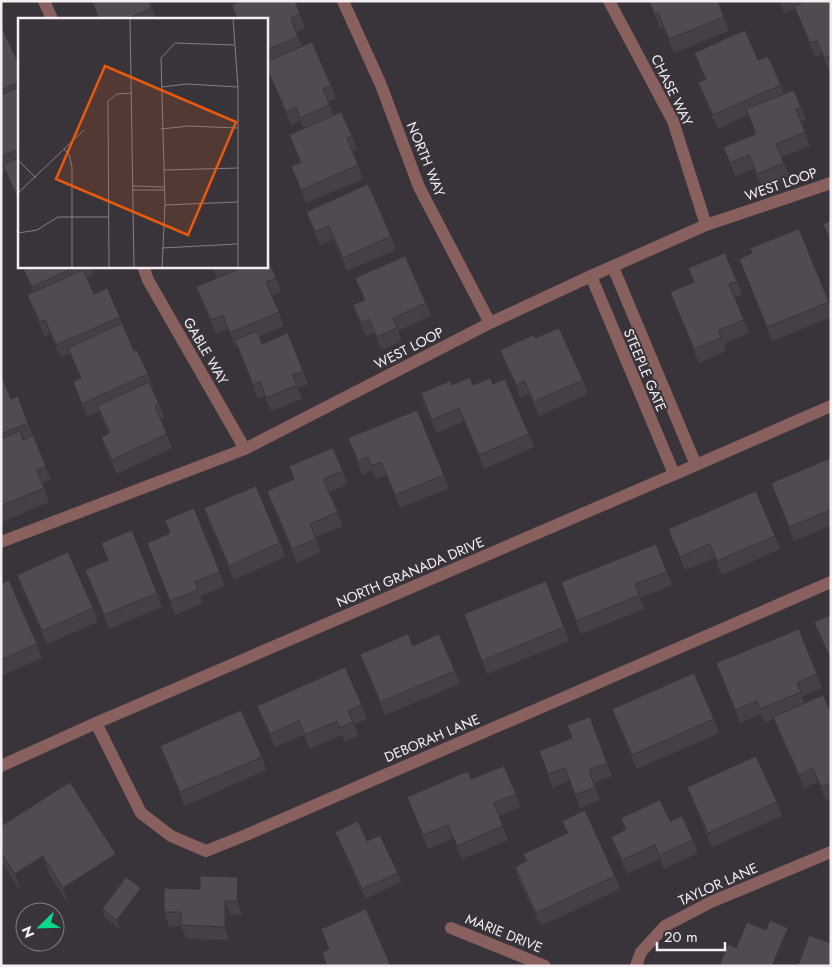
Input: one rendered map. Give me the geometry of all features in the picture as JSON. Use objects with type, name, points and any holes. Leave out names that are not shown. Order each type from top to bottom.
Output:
[{"type":"street","points":[[44,1],[52,18]]},
{"type":"street","name":"NORTH WAY","points":[[343,1],[381,85],[419,187],[490,323]]},
{"type":"street","name":"CHASE WAY","points":[[609,1],[673,121],[706,225]]},
{"type":"street","name":"WEST LOOP","points":[[1,542],[245,449],[490,323],[591,276],[706,225],[831,183]]},
{"type":"street","name":"STEEPLE GATE","points":[[613,267],[696,465]]},
{"type":"street","name":"GABLE WAY","points":[[144,268],[148,280],[245,449]]},
{"type":"street","name":"STEEPLE GATE","points":[[591,276],[674,474]]},
{"type":"street","name":"NORTH GRANADA DRIVE","points":[[1,766],[96,723],[831,406]]},
{"type":"street","name":"DEBORAH LANE","points":[[96,723],[141,813],[171,836],[206,851],[831,582]]},
{"type":"street","name":"TAYLOR LANE","points":[[636,966],[641,952],[665,926],[711,902],[831,852]]},
{"type":"street","name":"MARIE DRIVE","points":[[451,928],[545,966]]},
{"type":"building","points":[[92,1],[149,1],[152,8],[129,18],[99,18]]},
{"type":"building","points":[[240,1],[295,1],[300,14],[291,18],[298,37],[268,49],[268,18],[237,18],[232,5]]},
{"type":"building","points":[[649,1],[718,1],[724,17],[669,39],[658,13],[655,15]]},
{"type":"building","points":[[806,1],[831,1],[831,56],[824,58],[817,41],[810,43],[794,6]]},
{"type":"building","points":[[1,25],[18,63],[18,82],[1,90]]},
{"type":"building","points":[[745,30],[758,60],[768,56],[781,85],[713,115],[698,82],[706,79],[694,53]]},
{"type":"building","points":[[312,42],[331,85],[323,89],[330,105],[300,118],[296,107],[286,112],[268,71],[268,61]]},
{"type":"building","points":[[18,87],[18,149],[1,157],[1,95]]},
{"type":"building","points":[[794,90],[801,107],[796,109],[805,132],[776,144],[784,163],[757,174],[749,155],[730,163],[723,147],[756,134],[746,109]]},
{"type":"building","points":[[341,112],[352,136],[347,138],[358,165],[301,190],[291,166],[301,162],[289,135]]},
{"type":"building","points":[[18,158],[18,199],[3,165]]},
{"type":"building","points":[[368,184],[391,236],[343,258],[329,226],[315,232],[306,212]]},
{"type":"building","points":[[831,220],[831,242],[823,224]]},
{"type":"building","points":[[799,229],[829,302],[767,327],[739,259],[752,253],[750,248]]},
{"type":"building","points":[[725,253],[737,281],[729,284],[744,320],[719,330],[721,338],[694,349],[670,292],[694,282],[688,268]]},
{"type":"building","points":[[405,256],[426,303],[393,318],[397,328],[377,337],[369,319],[361,323],[353,305],[365,300],[355,278]]},
{"type":"building","points":[[268,258],[276,278],[266,282],[279,312],[230,333],[223,315],[211,320],[196,287],[240,268],[268,268]]},
{"type":"building","points":[[23,268],[73,268],[32,287]]},
{"type":"building","points":[[214,268],[223,268],[215,272]]},
{"type":"building","points":[[83,270],[94,294],[107,288],[120,317],[56,345],[45,320],[40,322],[27,295]]},
{"type":"building","points":[[122,323],[134,351],[137,350],[148,374],[82,404],[73,382],[81,378],[68,348]]},
{"type":"building","points":[[559,328],[583,380],[534,402],[524,381],[516,385],[500,350],[533,335],[535,338]]},
{"type":"building","points":[[257,331],[262,344],[288,333],[303,371],[292,375],[297,385],[266,398],[260,382],[253,385],[235,340]]},
{"type":"building","points":[[1,375],[11,399],[18,396],[28,423],[1,434]]},
{"type":"building","points":[[470,377],[473,385],[490,378],[493,384],[505,379],[529,434],[479,455],[459,408],[432,420],[421,393],[450,381],[452,385]]},
{"type":"building","points":[[149,382],[159,404],[155,406],[167,434],[112,460],[101,437],[110,433],[97,406]]},
{"type":"building","points":[[417,410],[444,475],[395,495],[381,462],[371,466],[368,457],[358,461],[348,438]]},
{"type":"building","points":[[20,431],[23,440],[33,435],[46,466],[37,470],[44,488],[1,506],[1,439]]},
{"type":"building","points":[[333,448],[343,471],[323,479],[338,512],[310,524],[316,539],[292,549],[267,491],[294,479],[289,466]]},
{"type":"building","points":[[831,458],[831,510],[789,527],[771,483]]},
{"type":"building","points":[[256,486],[280,543],[229,566],[204,508]]},
{"type":"building","points":[[756,491],[775,536],[717,561],[710,544],[680,557],[668,529]]},
{"type":"building","points":[[194,508],[220,572],[195,582],[198,590],[170,601],[147,543],[170,533],[165,520]]},
{"type":"building","points":[[132,530],[157,593],[104,615],[85,570],[108,560],[101,543]]},
{"type":"building","points":[[656,544],[667,572],[635,584],[640,595],[576,621],[561,582]]},
{"type":"building","points":[[68,552],[93,608],[42,631],[17,575]]},
{"type":"building","points":[[9,580],[37,644],[1,660],[1,584]]},
{"type":"building","points":[[546,581],[564,627],[482,661],[464,614]]},
{"type":"building","points":[[831,615],[831,660],[814,622]]},
{"type":"building","points":[[799,629],[817,674],[797,683],[801,692],[760,709],[757,701],[735,710],[716,663]]},
{"type":"building","points":[[408,634],[413,646],[439,634],[455,671],[380,702],[360,654]]},
{"type":"building","points":[[345,667],[362,705],[348,711],[353,722],[340,728],[337,721],[305,735],[299,721],[270,734],[257,706]]},
{"type":"building","points":[[694,673],[714,719],[632,755],[612,709]]},
{"type":"building","points":[[823,695],[831,712],[831,783],[821,787],[813,768],[799,775],[773,717]]},
{"type":"building","points":[[241,710],[262,757],[180,792],[160,746]]},
{"type":"building","points":[[590,717],[607,763],[589,770],[595,787],[575,795],[565,768],[548,774],[539,751],[572,738],[567,725]]},
{"type":"building","points":[[756,756],[777,802],[708,833],[687,787]]},
{"type":"building","points":[[504,766],[516,794],[494,803],[503,826],[457,846],[448,825],[423,835],[407,797],[468,771],[471,779]]},
{"type":"building","points":[[70,782],[116,854],[63,888],[43,856],[15,874],[1,853],[1,826]]},
{"type":"building","points":[[660,800],[670,821],[682,816],[693,840],[659,855],[655,845],[622,860],[611,837],[626,829],[621,818]]},
{"type":"building","points":[[585,810],[615,876],[536,913],[515,867],[527,861],[523,854],[568,833],[562,821]]},
{"type":"building","points":[[358,821],[367,841],[380,835],[398,873],[362,889],[335,832]]},
{"type":"building","points":[[200,876],[238,877],[237,901],[225,901],[225,927],[181,925],[181,912],[164,912],[164,888],[200,889]]},
{"type":"building","points":[[126,877],[141,888],[117,920],[102,909]]},
{"type":"building","points":[[366,909],[391,966],[327,966],[322,953],[329,949],[321,929]]},
{"type":"building","points":[[770,920],[788,928],[772,966],[719,966],[728,944],[736,948],[747,922],[766,930]]},
{"type":"building","points":[[809,935],[831,943],[831,966],[798,966]]}]
